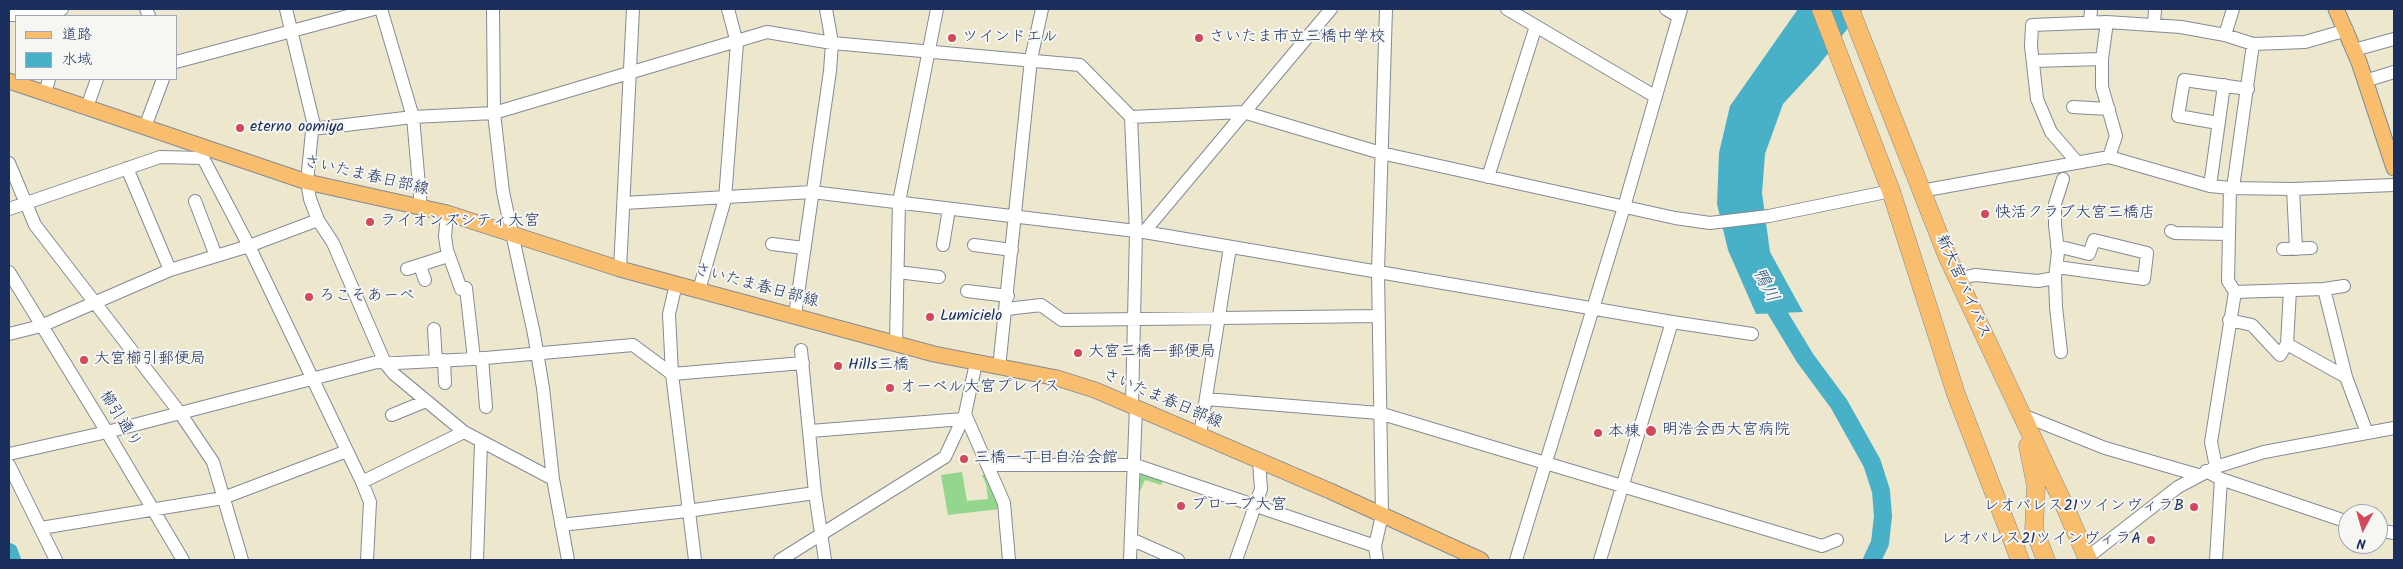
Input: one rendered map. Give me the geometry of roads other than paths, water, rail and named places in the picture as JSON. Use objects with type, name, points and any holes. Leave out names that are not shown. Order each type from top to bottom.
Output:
[{"type":"highway","name":"新大宮バイパス","points":[[1820,9],[1891,191],[1956,394],[2020,560]]},
{"type":"highway","name":"新大宮バイパス","points":[[1850,9],[1921,191],[1958,279],[2086,560]]},
{"type":"highway","points":[[2020,414],[2036,486],[2034,530],[2046,560]]},
{"type":"main road","points":[[2336,9],[2347,30],[2391,145],[2394,168]]},
{"type":"main road","name":"さいたま春日部線","points":[[9,81],[47,86],[87,108],[145,127],[206,154],[306,182],[447,214],[620,269],[896,342],[976,363],[1057,378],[1134,406],[1480,560]]},
{"type":"street","points":[[50,15],[62,9]]},
{"type":"street","points":[[286,9],[313,121],[306,182],[310,199],[318,220],[333,243],[385,363],[394,374],[464,432],[553,479]]},
{"type":"street","points":[[178,61],[374,9]]},
{"type":"street","points":[[381,9],[413,117],[421,208]]},
{"type":"street","points":[[492,9],[494,112],[504,192],[528,304],[543,388],[553,479],[567,560]]},
{"type":"street","points":[[620,269],[633,9]]},
{"type":"street","points":[[699,290],[725,199],[737,43],[728,9]]},
{"type":"street","points":[[795,315],[832,43],[826,9]]},
{"type":"street","points":[[896,342],[899,202],[937,9]]},
{"type":"street","points":[[999,368],[1007,309],[1031,59],[1042,9]]},
{"type":"street","points":[[1140,232],[1331,9]]},
{"type":"street","points":[[1376,560],[1375,546],[1382,515],[1378,272],[1386,9]]},
{"type":"street","points":[[1506,9],[1656,97]]},
{"type":"street","points":[[1516,560],[1594,308],[1680,13],[1666,9]]},
{"type":"street","points":[[2090,22],[2091,9]]},
{"type":"street","points":[[2154,25],[2155,9]]},
{"type":"street","points":[[2225,35],[2233,9]]},
{"type":"street","points":[[2107,22],[2102,59],[2102,87],[2116,136],[2109,158]]},
{"type":"street","points":[[2078,162],[2051,132],[2036,99],[2032,25],[2107,22],[2181,27],[2225,35],[2253,44],[2305,42],[2347,30]]},
{"type":"street","points":[[1488,177],[1536,26]]},
{"type":"street","points":[[312,129],[413,117],[494,112],[737,43],[767,32],[832,43],[1080,64],[1131,117],[1140,232],[1134,318],[1135,465],[1130,560]]},
{"type":"street","points":[[2354,50],[2394,39]]},
{"type":"street","points":[[2216,560],[2211,442],[2229,320],[2235,292],[2228,281],[2232,188],[2248,89],[2253,44]]},
{"type":"street","points":[[2033,61],[2102,59]]},
{"type":"street","points":[[2365,81],[2394,72]]},
{"type":"street","points":[[87,108],[97,80]]},
{"type":"street","points":[[145,127],[163,80]]},
{"type":"street","points":[[2218,123],[2178,116],[2184,80],[2248,89]]},
{"type":"street","points":[[2210,186],[2224,85]]},
{"type":"street","points":[[2073,107],[2108,109]]},
{"type":"street","points":[[1131,117],[1243,112],[1382,153],[1710,223],[1769,216],[1891,191]]},
{"type":"street","points":[[9,209],[160,157],[206,154],[370,502],[367,560]]},
{"type":"street","points":[[1921,191],[2109,158],[2210,186],[2293,190],[2394,185]]},
{"type":"street","points":[[9,163],[35,225],[180,413],[213,462],[242,560]]},
{"type":"street","points":[[127,168],[170,270]]},
{"type":"street","points":[[2061,352],[2056,273],[2057,246],[2054,225],[2056,204],[2063,179]]},
{"type":"street","points":[[2293,190],[2289,249],[2311,248]]},
{"type":"street","points":[[624,203],[725,199],[812,192],[899,202],[1140,232],[1752,334]]},
{"type":"street","points":[[195,201],[216,256]]},
{"type":"street","points":[[943,245],[948,209]]},
{"type":"street","points":[[447,214],[445,237],[448,256],[461,289],[466,288],[486,407]]},
{"type":"street","points":[[9,334],[41,326],[170,270],[248,246],[318,220]]},
{"type":"street","points":[[2171,231],[2175,233],[2229,234]]},
{"type":"street","points":[[1958,279],[1975,275],[2038,281],[2056,273],[2144,279],[2147,253],[2094,240],[2088,254],[2057,246]]},
{"type":"street","points":[[772,244],[804,248]]},
{"type":"street","points":[[974,245],[1012,250]]},
{"type":"street","points":[[1200,435],[1230,247]]},
{"type":"street","points":[[407,269],[448,256]]},
{"type":"street","points":[[420,266],[425,280]]},
{"type":"street","name":"櫛引通り","points":[[9,272],[183,560]]},
{"type":"street","points":[[898,272],[938,277]]},
{"type":"street","points":[[676,284],[670,314],[672,374],[695,560]]},
{"type":"street","points":[[2235,292],[2324,289],[2344,286]]},
{"type":"street","points":[[2324,289],[2346,377],[2367,433]]},
{"type":"street","points":[[2229,320],[2252,325],[2280,355],[2287,344],[2290,290]]},
{"type":"street","points":[[967,291],[1008,296]]},
{"type":"street","points":[[1007,309],[1041,306],[1062,320],[1378,316]]},
{"type":"street","points":[[1600,560],[1672,322]]},
{"type":"street","points":[[434,329],[445,383]]},
{"type":"street","points":[[9,454],[107,432],[376,362],[478,358],[633,344],[672,374],[803,363]]},
{"type":"street","points":[[2287,344],[2346,377]]},
{"type":"street","points":[[801,350],[815,493],[825,560]]},
{"type":"street","points":[[780,560],[944,457],[964,416],[976,363]]},
{"type":"street","points":[[1206,399],[1379,413],[1822,546],[1837,540]]},
{"type":"street","points":[[392,414],[426,401]]},
{"type":"street","points":[[2020,414],[2105,448],[2211,473],[2338,518]]},
{"type":"street","points":[[810,431],[964,416]]},
{"type":"street","points":[[964,416],[1004,503],[1009,560]]},
{"type":"street","points":[[2086,560],[2171,493],[2211,473],[2264,452],[2394,428]]},
{"type":"street","points":[[362,482],[464,432]]},
{"type":"street","points":[[477,560],[480,442]]},
{"type":"street","points":[[41,528],[224,498],[347,451]]},
{"type":"street","points":[[1236,560],[1261,489],[1259,461]]},
{"type":"street","points":[[9,465],[56,560]]},
{"type":"street","points":[[987,465],[1135,465],[1375,546]]},
{"type":"street","points":[[561,525],[688,511],[815,493]]},
{"type":"street","points":[[1131,539],[1178,560]]},
{"type":"water","points":[[1798,9],[1863,9],[1818,66],[1783,104],[1765,154],[1762,193],[1770,252],[1803,312],[1756,314],[1728,250],[1717,204],[1719,153],[1730,106]]},
{"type":"waterway","name":"鴨川","points":[[1765,292],[1805,358],[1839,404],[1872,463],[1881,491],[1883,516],[1880,543],[1872,560]]},
{"type":"waterway","points":[[9,552],[12,560]]},
{"type":"place","name":"ツインドエル","points":[[952,38]]},
{"type":"place","name":"さいたま市立三橋中学校","points":[[1199,38]]},
{"type":"place","name":"eterno oomiya","points":[[240,128]]},
{"type":"place","name":"快活クラブ大宮三橋店","points":[[1985,214]]},
{"type":"place","name":"ライオンズシティ大宮","points":[[370,222]]},
{"type":"place","name":"ろこそあーべ","points":[[309,297]]},
{"type":"place","name":"Lumicielo","points":[[930,317]]},
{"type":"place","name":"大宮三橋一郵便局","points":[[1078,353]]},
{"type":"place","name":"大宮櫛引郵便局","points":[[84,360]]},
{"type":"place","name":"Hills三橋","points":[[838,366]]},
{"type":"place","name":"オーベル大宮プレイス","points":[[890,388]]},
{"type":"place","name":"明浩会西大宮病院","points":[[1651,431]]},
{"type":"place","name":"本棟","points":[[1598,433]]},
{"type":"place","name":"三橋一丁目自治会館","points":[[964,459]]},
{"type":"place","name":"プローブ大宮","points":[[1181,506]]},
{"type":"place","name":"レオパレス21ツインヴィラB","points":[[2194,507]]},
{"type":"place","name":"レオパレス21ツインヴィラA","points":[[2151,540]]}]
